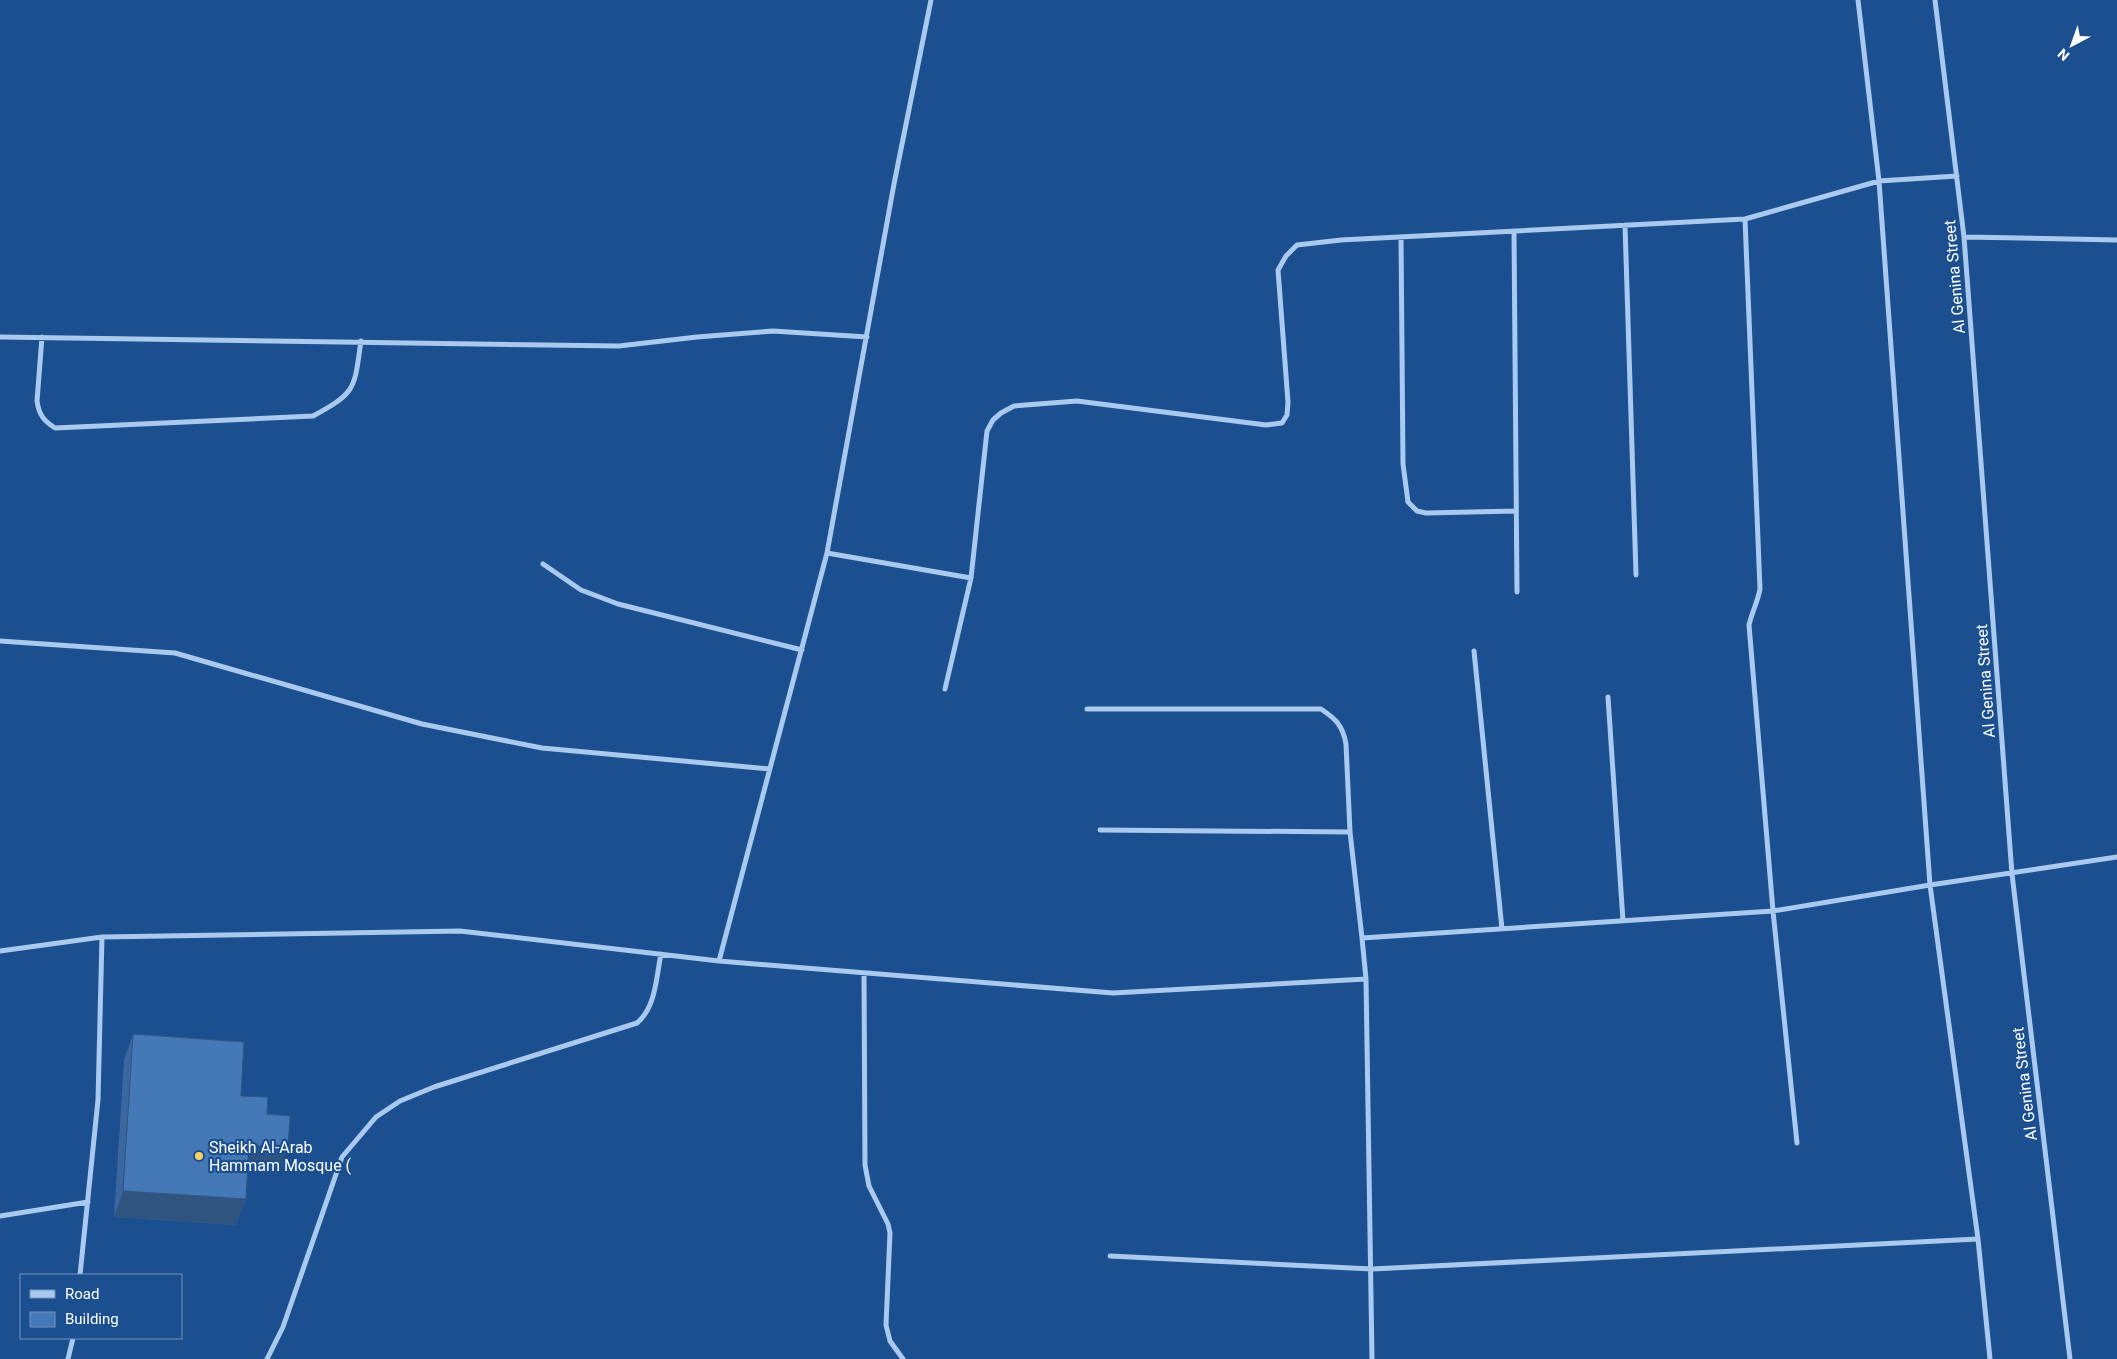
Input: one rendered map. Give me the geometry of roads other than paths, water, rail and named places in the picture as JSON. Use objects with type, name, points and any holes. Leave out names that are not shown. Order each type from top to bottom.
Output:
[{"type":"street","points":[[719,962],[827,552],[894,184],[931,0]]},
{"type":"street","points":[[1858,0],[1879,181],[1930,885],[1978,1239],[1990,1359]]},
{"type":"street","name":"Al Genina Street","points":[[1935,0],[1964,238],[2012,874],[2070,1359]]},
{"type":"street","points":[[945,690],[971,578],[987,431],[993,420],[1014,406],[1077,401],[1266,425],[1282,423],[1287,415],[1288,402],[1278,270],[1286,256],[1296,245],[1313,242],[1745,219],[1879,181],[1957,176]]},
{"type":"street","points":[[1745,219],[1760,589],[1759,598],[1752,611],[1749,625],[1773,912],[1797,1143]]},
{"type":"street","points":[[1625,225],[1636,575]]},
{"type":"street","points":[[1514,231],[1517,592]]},
{"type":"street","points":[[1401,237],[1403,464],[1408,502],[1417,511],[1426,513],[1516,511]]},
{"type":"street","points":[[1964,238],[2117,240]]},
{"type":"street","points":[[0,337],[618,346],[773,331],[867,336]]},
{"type":"street","points":[[42,337],[36,401],[38,411],[44,420],[55,428],[313,416],[340,401],[355,383],[361,342]]},
{"type":"street","points":[[827,552],[971,578]]},
{"type":"street","points":[[544,564],[581,590],[618,604],[802,650]]},
{"type":"street","points":[[0,641],[175,653],[422,724],[542,748],[770,770]]},
{"type":"street","points":[[1474,652],[1502,929]]},
{"type":"street","points":[[1608,697],[1623,921]]},
{"type":"street","points":[[1087,709],[1321,709],[1338,722],[1343,730],[1350,832],[1366,979],[1372,1359]]},
{"type":"street","points":[[1100,830],[1350,832]]},
{"type":"street","points":[[1362,938],[1773,912],[1930,885],[2117,857]]},
{"type":"street","points":[[0,951],[102,937],[460,931],[719,962],[1113,993],[1366,979]]},
{"type":"street","points":[[80,1274],[98,1100],[102,937]]},
{"type":"street","points":[[267,1359],[283,1327],[342,1157],[376,1118],[400,1101],[434,1087],[637,1022],[645,1016],[652,1004],[661,954]]},
{"type":"street","points":[[864,972],[865,1165],[869,1186],[888,1224],[890,1233],[886,1325],[890,1340],[903,1359]]},
{"type":"street","points":[[0,1216],[88,1202]]},
{"type":"street","points":[[1110,1256],[1372,1269],[1978,1239]]},
{"type":"street","points":[[68,1359],[73,1339]]},
{"type":"place","name":"Sheikh Al-Arab Hammam Mosque (","points":[[199,1156]]}]
